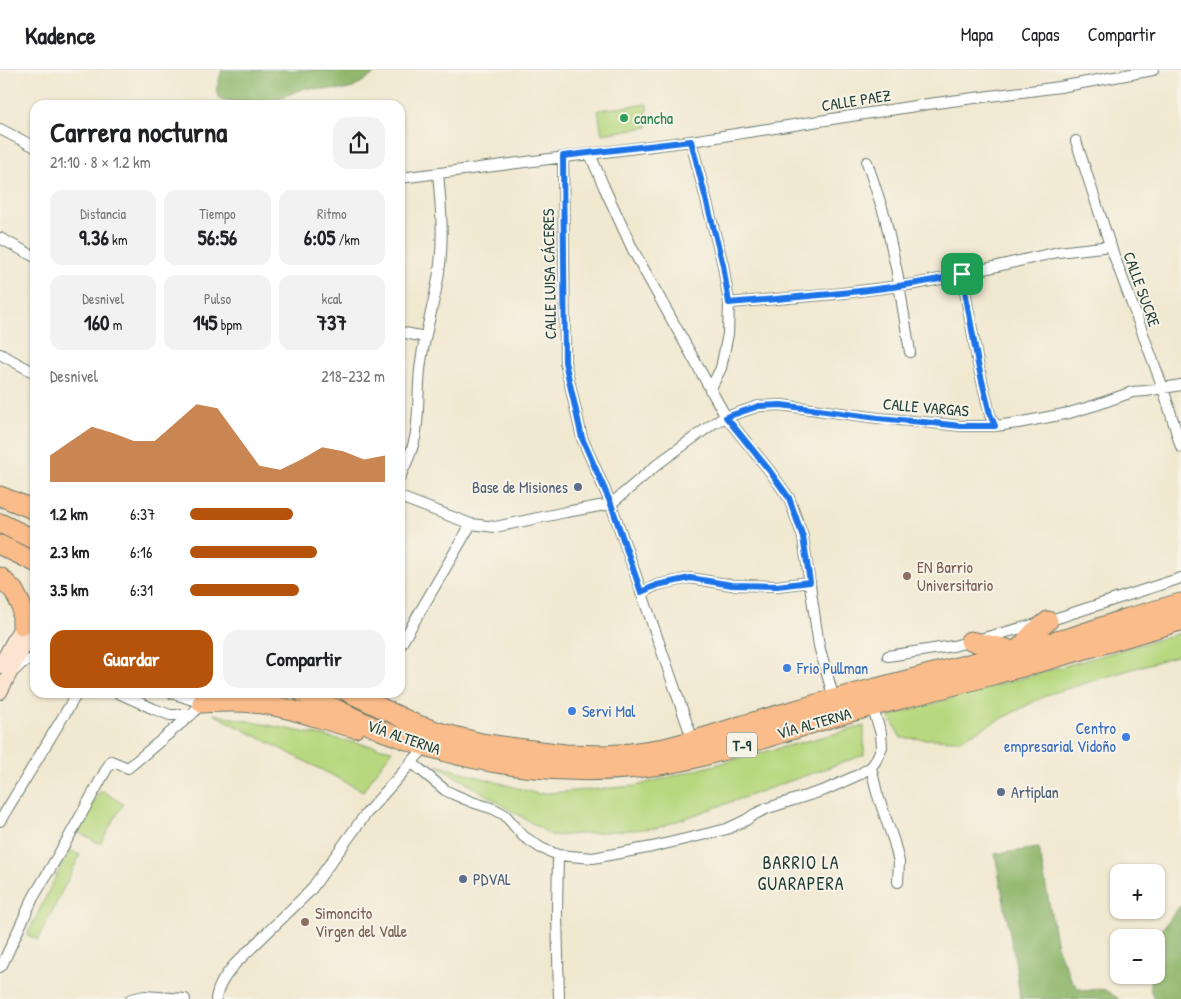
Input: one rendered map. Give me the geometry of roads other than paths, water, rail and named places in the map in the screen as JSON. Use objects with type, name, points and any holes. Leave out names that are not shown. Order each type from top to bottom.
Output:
[{"type":"highway","points":[[0,496],[30,508]]},
{"type":"highway","points":[[0,523],[30,538]]},
{"type":"highway","points":[[0,545],[30,560]]},
{"type":"highway","points":[[0,577],[14,591],[28,623]]},
{"type":"highway","name":"VÍA ALTERNA","points":[[369,698],[415,724],[482,743],[565,754],[606,754],[665,748],[834,699],[1072,637],[1181,603]]},
{"type":"highway","points":[[970,641],[1016,652],[1033,633],[1048,621]]},
{"type":"highway","name":"VÍA ALTERNA","points":[[314,698],[353,718],[420,744],[486,762],[511,766],[577,771],[637,769],[716,753],[810,723],[997,674],[1181,621]]},
{"type":"highway","name":"T-9","points":[[196,709],[234,702],[254,703],[288,709],[347,727],[420,744]]},
{"type":"main road","points":[[0,692],[4,671],[28,623]]},
{"type":"street","name":"CALLE PAEZ","points":[[405,177],[691,141],[928,104],[1060,87],[1153,70]]},
{"type":"street","points":[[0,129],[30,144]]},
{"type":"street","name":"CALLE SUCRE","points":[[1076,140],[1181,447]]},
{"type":"street","points":[[691,141],[723,265],[729,303],[728,334],[721,368],[710,390]]},
{"type":"street","points":[[590,154],[633,250],[710,390],[726,417],[789,498],[803,537],[819,646],[834,699]]},
{"type":"street","name":"CALLE LUISA CÁCERES","points":[[563,156],[565,362],[582,438],[611,504],[692,741]]},
{"type":"street","points":[[867,162],[885,217],[910,352]]},
{"type":"street","points":[[405,466],[415,437],[419,373],[441,258],[442,218],[438,173]]},
{"type":"street","points":[[0,238],[30,254]]},
{"type":"street","points":[[729,303],[899,286],[1058,252],[1111,246]]},
{"type":"street","points":[[962,274],[978,364],[990,414],[995,426]]},
{"type":"street","points":[[405,333],[425,337]]},
{"type":"street","points":[[0,354],[30,370]]},
{"type":"street","name":"CALLE VARGAS","points":[[611,504],[658,462],[714,424],[726,417],[759,406],[781,405],[878,418],[961,426],[995,426],[1068,413],[1132,392],[1181,385]]},
{"type":"street","points":[[405,499],[471,524],[495,527],[611,504]]},
{"type":"street","points":[[405,637],[471,524]]},
{"type":"street","points":[[641,592],[657,585],[690,578],[732,585],[777,586],[810,582]]},
{"type":"street","points":[[888,656],[952,646],[1048,621],[1181,578]]},
{"type":"street","points":[[4,671],[30,660]]},
{"type":"street","points":[[0,821],[74,698]]},
{"type":"street","points":[[129,698],[170,714],[196,709]]},
{"type":"street","name":"T-9","points":[[179,698],[196,709]]},
{"type":"street","points":[[412,762],[445,790],[461,798],[500,811],[510,819],[523,836],[541,848],[558,855],[593,858],[652,847],[727,829],[768,808],[825,790],[858,776],[871,767],[878,757],[882,746],[881,732],[872,707]]},
{"type":"street","points":[[0,967],[33,898],[111,762],[128,768],[196,709]]},
{"type":"street","points":[[216,999],[219,987],[226,974],[310,891],[365,815],[412,762],[420,744]]},
{"type":"street","points":[[871,767],[877,793],[899,862],[898,882]]},
{"type":"street","points":[[558,855],[559,999]]},
{"type":"street","points":[[131,999],[145,996],[185,999]]},
{"type":"place","name":"cancha","points":[[624,118]]},
{"type":"place","name":"Base de Misiones","points":[[578,487]]},
{"type":"place","name":"EN Barrio Universitario","points":[[907,576]]},
{"type":"place","name":"Frio Pullman","points":[[787,668]]},
{"type":"place","name":"Servi Mal","points":[[572,711]]},
{"type":"place","name":"Centro empresarial Vidoño","points":[[1126,737]]},
{"type":"place","name":"Artiplan","points":[[1001,792]]},
{"type":"place","name":"PDVAL","points":[[463,879]]},
{"type":"place","name":"Simoncito Virgen del Valle","points":[[305,922]]},
{"type":"district","name":"BARRIO LA GUARAPERA","points":[[801,872]]}]
